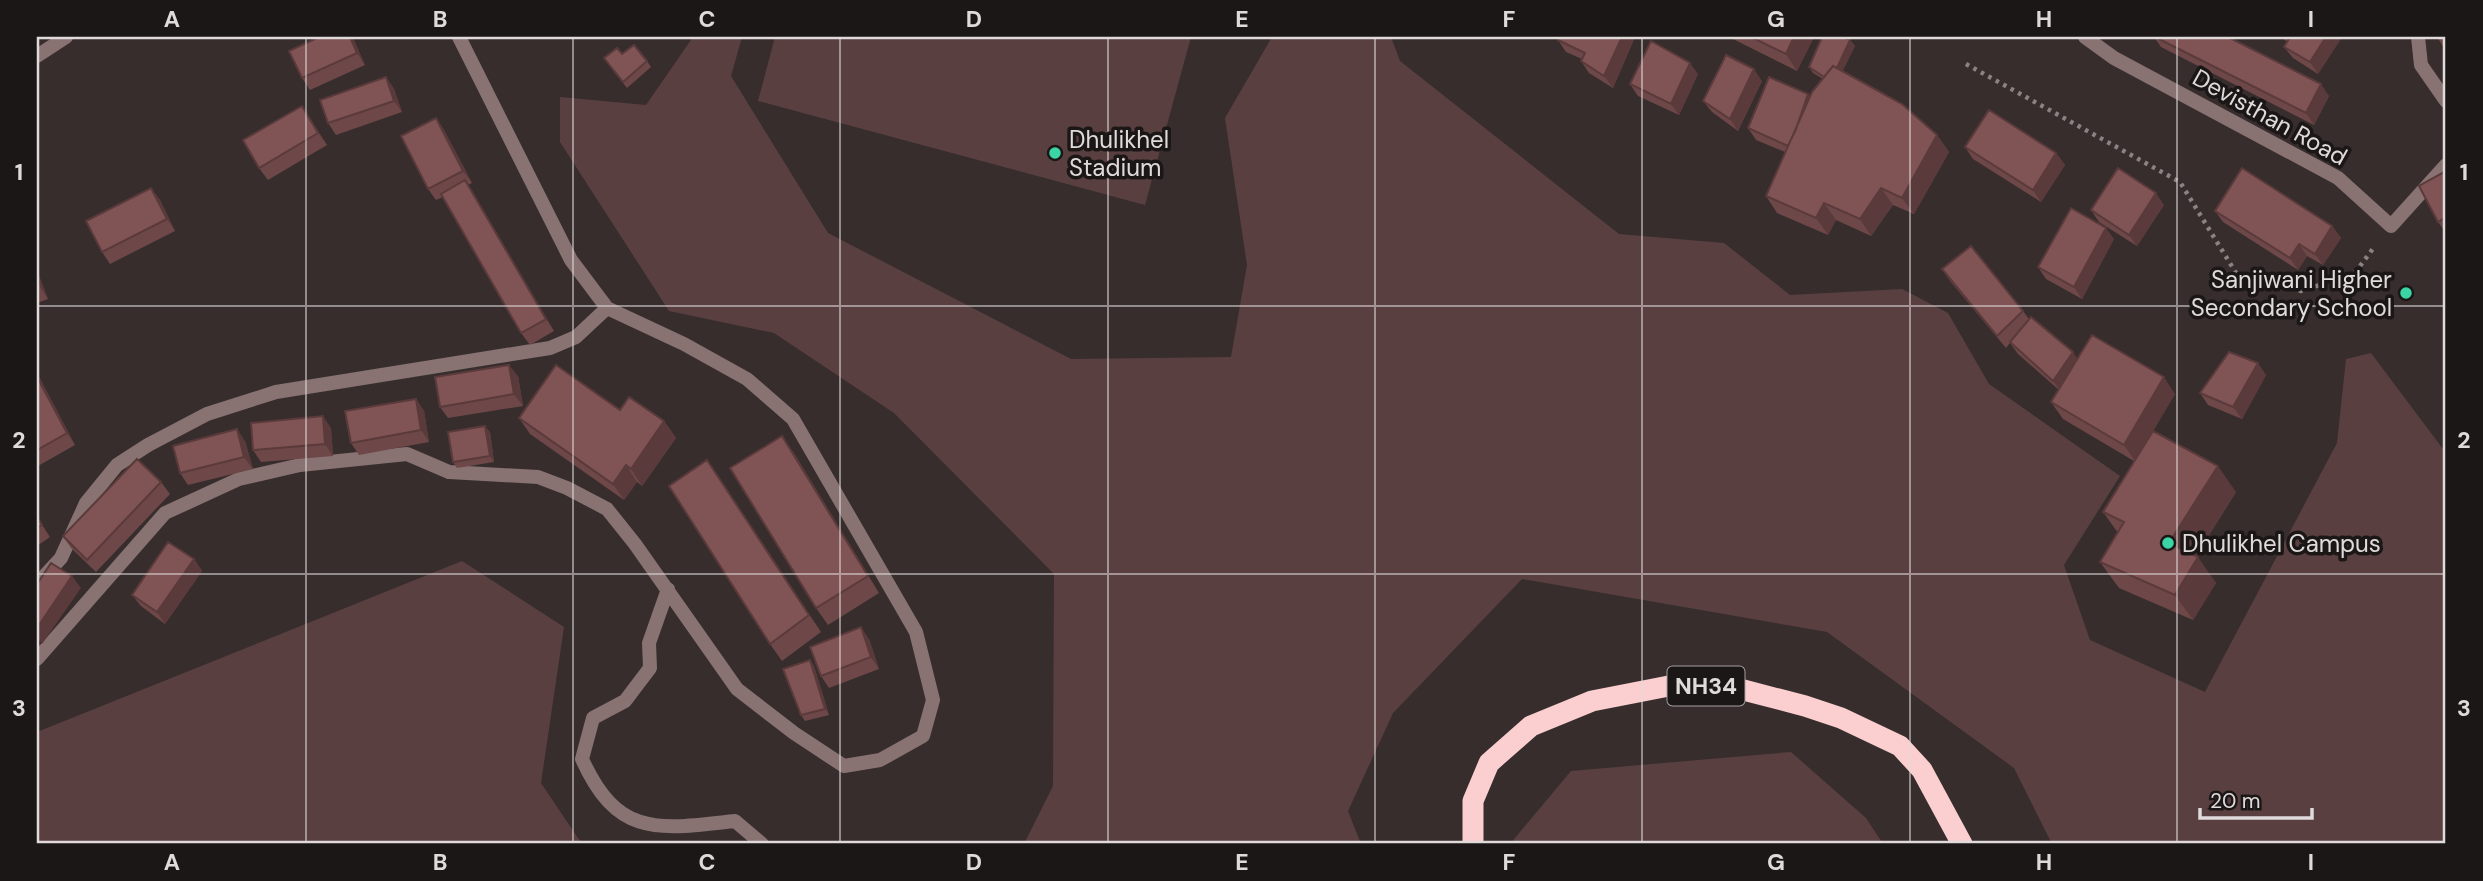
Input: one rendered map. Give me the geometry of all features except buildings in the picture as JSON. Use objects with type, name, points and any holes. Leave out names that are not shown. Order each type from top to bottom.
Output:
[{"type":"highway","name":"NH34","points":[[1473,844],[1473,801],[1489,763],[1531,726],[1592,701],[1679,684],[1732,687],[1805,706],[1840,718],[1900,746],[1923,770],[1962,844]]},
{"type":"street","points":[[37,56],[66,37]]},
{"type":"street","points":[[37,659],[165,513],[239,479],[300,465],[407,454],[449,472],[538,477],[568,488],[607,509],[668,589],[737,689],[794,733],[844,766],[880,760],[923,736],[933,700],[916,632],[793,419],[747,379],[684,344],[607,308],[571,260],[459,37]]},
{"type":"street","name":"Devisthan Road","points":[[2085,37],[2115,58],[2338,178],[2391,226]]},
{"type":"street","points":[[2418,37],[2421,65],[2446,101]]},
{"type":"street","points":[[2391,226],[2446,165]]},
{"type":"street","points":[[37,584],[61,558],[86,503],[117,465],[148,444],[207,414],[276,392],[550,348],[576,337],[607,308]]},
{"type":"street","points":[[668,589],[649,643],[650,668],[625,701],[593,718],[582,759],[604,801],[628,819],[673,828],[735,821],[762,844]]},
{"type":"path","points":[[1966,64],[2180,182],[2236,273],[2301,291],[2354,274],[2391,226]]},
{"type":"shaded area","points":[[693,37],[742,37],[731,76],[828,233],[1071,359],[1231,357],[1247,265],[1225,118],[1272,37],[1391,37],[1400,61],[1619,234],[1724,243],[1790,295],[1902,289],[1948,313],[1989,384],[2120,476],[2064,565],[2090,640],[2205,692],[2337,443],[2346,359],[2371,353],[2446,453],[2446,844],[2052,844],[2014,768],[1827,632],[1522,579],[1393,713],[1348,811],[1361,844],[1024,844],[1053,786],[1054,574],[894,413],[774,333],[669,311],[560,142],[560,97],[646,105]]},
{"type":"shaded area","name":"Dhulikhel Stadium","points":[[775,37],[1191,37],[1145,205],[758,101]]},
{"type":"shaded area","points":[[462,561],[564,627],[541,783],[582,844],[37,844],[37,732]]},
{"type":"shaded area","points":[[1791,752],[1866,818],[1883,844],[1510,844],[1571,771]]},
{"type":"place","name":"Dhulikhel Stadium","points":[[1055,153]]},
{"type":"place","name":"Sanjiwani Higher Secondary School","points":[[2406,293]]},
{"type":"place","name":"Dhulikhel Campus","points":[[2168,543]]}]
